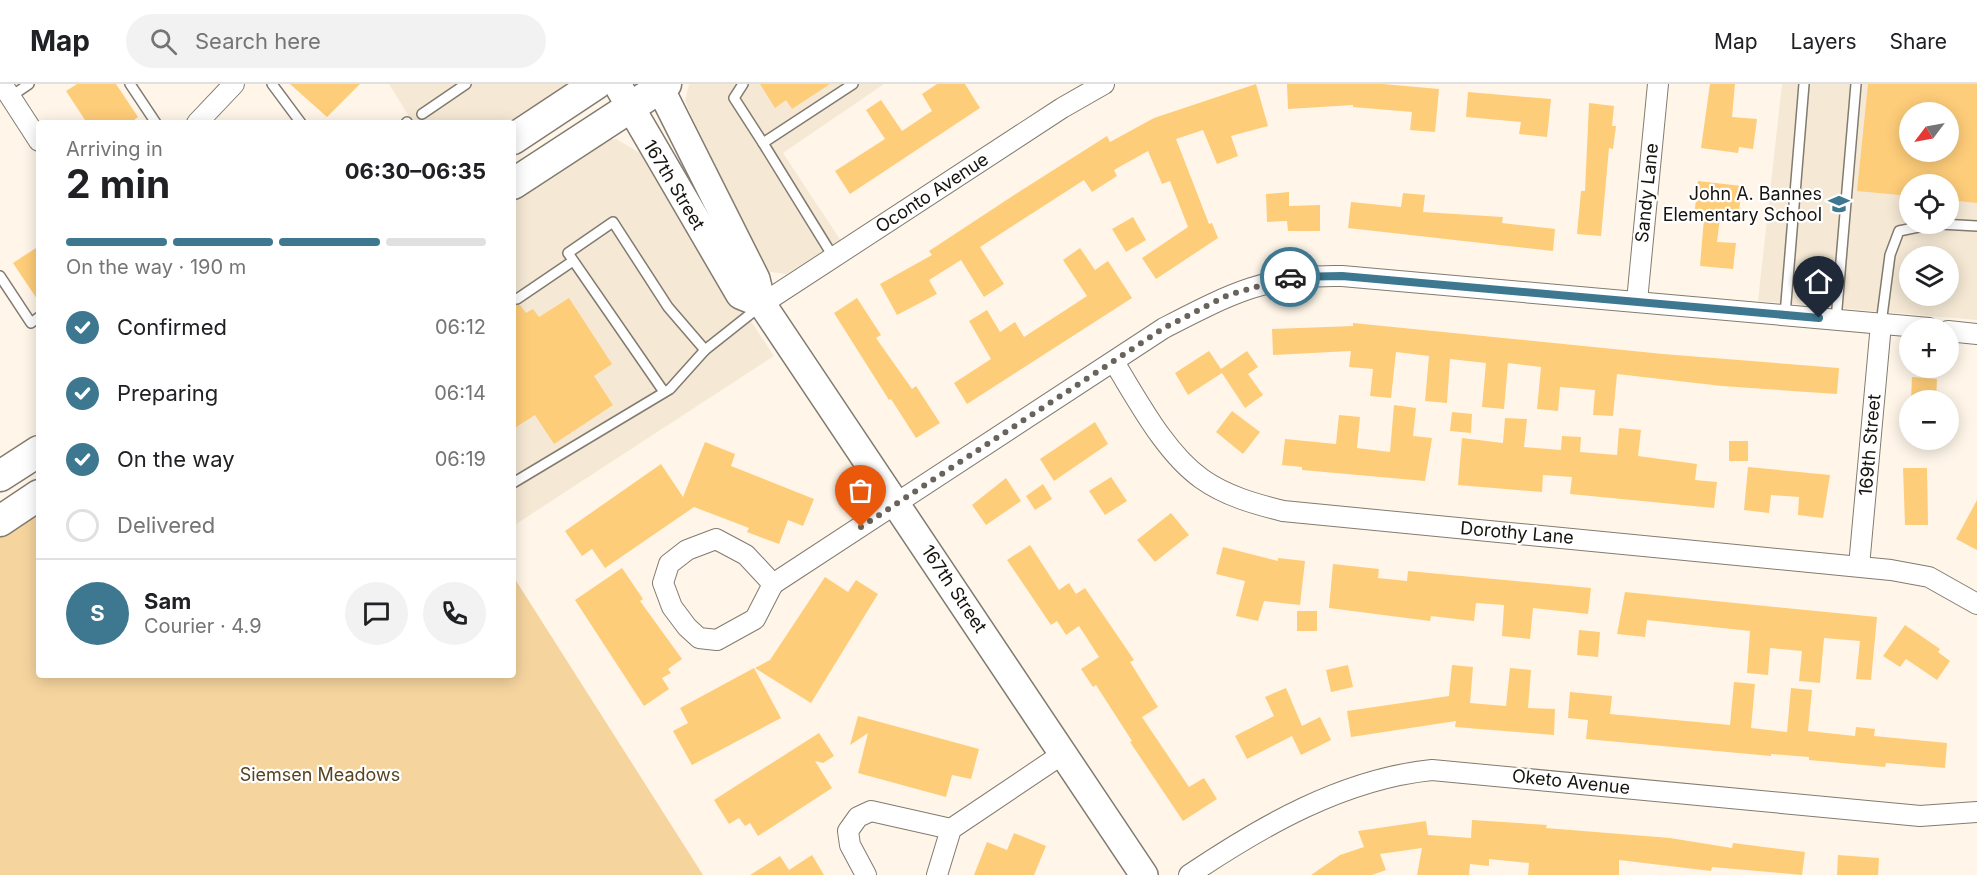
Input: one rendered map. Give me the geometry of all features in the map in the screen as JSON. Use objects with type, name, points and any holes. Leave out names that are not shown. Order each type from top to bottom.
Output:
[{"type":"main road","points":[[516,136],[596,84]]},
{"type":"main road","points":[[516,182],[624,96],[662,85]]},
{"type":"main road","points":[[0,476],[36,453]]},
{"type":"main road","points":[[0,521],[36,497]]},
{"type":"street","points":[[200,120],[234,84]]},
{"type":"street","name":"Oconto Avenue","points":[[762,304],[1062,108],[1104,84]]},
{"type":"street","name":"Sandy Lane","points":[[1637,301],[1658,84]]},
{"type":"street","name":"167th Street","points":[[662,85],[756,279],[762,304],[1144,875]]},
{"type":"street","points":[[6,90],[36,136]]},
{"type":"street","name":"167th Street","points":[[624,96],[740,295],[762,304]]},
{"type":"street","points":[[773,584],[747,555],[716,539],[687,550],[669,564],[663,583],[672,607],[687,627],[699,638],[717,640],[755,619],[773,584],[1164,328],[1228,295],[1282,278],[1342,276],[1899,326]]},
{"type":"street","name":"169th Street","points":[[1859,566],[1881,324]]},
{"type":"street","points":[[1959,332],[1977,334]]},
{"type":"street","name":"Dorothy Lane","points":[[1114,362],[1150,419],[1179,458],[1209,483],[1262,506],[1283,511],[1859,566],[1929,577],[1977,604]]},
{"type":"street","points":[[937,875],[951,829],[1064,753]]},
{"type":"street","name":"Oketo Avenue","points":[[1189,875],[1269,825],[1364,782],[1396,773],[1432,770],[1920,816],[1977,812]]},
{"type":"street","points":[[866,875],[850,845],[848,831],[858,817],[871,811],[951,829]]},
{"type":"lane","points":[[6,90],[29,84]]},
{"type":"lane","points":[[130,84],[154,120]]},
{"type":"lane","points":[[272,84],[299,120]]},
{"type":"lane","points":[[422,114],[466,84]]},
{"type":"lane","points":[[743,84],[734,98],[834,258]]},
{"type":"lane","points":[[763,143],[853,84]]},
{"type":"lane","points":[[1785,315],[1804,84]]},
{"type":"lane","points":[[1836,320],[1856,84]]},
{"type":"lane","points":[[664,392],[568,253],[613,222],[668,307],[705,350]]},
{"type":"lane","points":[[1959,225],[1977,226]]},
{"type":"lane","points":[[1881,324],[1890,255],[1899,231]]},
{"type":"lane","points":[[517,299],[573,261]]},
{"type":"lane","points":[[0,276],[31,323],[36,319]]},
{"type":"lane","points":[[516,481],[664,392],[705,350],[762,304]]},
{"type":"shaded area","points":[[389,84],[575,84],[516,121],[411,120]]},
{"type":"shaded area","points":[[689,84],[884,84],[783,153],[841,241],[786,274],[764,271],[749,252],[685,101]]},
{"type":"shaded area","name":"John A. Bannes Elementary School","points":[[1782,84],[1977,84],[1977,320],[1758,301]]},
{"type":"shaded area","points":[[616,139],[640,153],[774,356],[516,524],[516,192],[602,140]]},
{"type":"green space","name":"Siemsen Meadows","points":[[36,513],[36,678],[516,678],[516,581],[703,875],[0,875],[0,536]]},
{"type":"building","points":[[77,84],[116,84],[138,117],[134,120],[85,120],[66,91]]},
{"type":"building","points":[[290,84],[360,84],[327,117]]},
{"type":"building","points":[[760,84],[830,84],[792,109],[786,100],[775,108]]},
{"type":"building","points":[[937,84],[965,84],[980,108],[850,194],[835,171],[885,139],[866,110],[881,100],[902,131],[932,111],[922,94]]},
{"type":"building","points":[[1256,84],[1268,126],[1231,136],[1238,156],[1217,164],[1203,130],[1176,139],[1209,224],[1212,223],[1218,238],[1156,279],[1142,258],[1188,227],[1170,181],[1162,184],[1148,151],[1114,170],[1117,176],[1092,192],[1084,180],[980,247],[1004,284],[984,297],[961,260],[929,280],[937,294],[897,315],[880,284],[932,255],[929,251],[1011,197],[1107,136],[1110,142],[1154,118]]},
{"type":"building","points":[[1287,84],[1383,84],[1439,89],[1435,132],[1410,130],[1412,112],[1353,107],[1353,105],[1288,109]]},
{"type":"building","points":[[1710,84],[1735,84],[1732,117],[1757,119],[1753,149],[1739,147],[1738,153],[1701,148]]},
{"type":"building","points":[[1868,84],[1977,84],[1977,203],[1959,201],[1959,174],[1899,174],[1899,195],[1857,191]]},
{"type":"building","points":[[1468,92],[1551,99],[1547,137],[1519,134],[1521,122],[1466,117]]},
{"type":"building","points":[[1589,103],[1614,106],[1612,126],[1616,126],[1613,149],[1609,148],[1601,236],[1577,234],[1581,191],[1585,191]]},
{"type":"building","points":[[1698,181],[1742,186],[1739,212],[1721,210],[1717,242],[1736,243],[1733,269],[1700,266],[1704,218],[1694,217]]},
{"type":"building","points":[[1289,192],[1289,206],[1320,205],[1320,231],[1288,231],[1287,221],[1267,222],[1266,194]]},
{"type":"building","points":[[1403,193],[1425,195],[1423,212],[1503,217],[1502,223],[1555,229],[1553,251],[1348,228],[1351,202],[1401,207]]},
{"type":"building","points":[[1133,217],[1146,240],[1126,252],[1112,229]]},
{"type":"building","points":[[36,248],[36,298],[13,263]]},
{"type":"building","points":[[1080,248],[1095,270],[1108,261],[1132,298],[967,404],[954,383],[991,359],[969,321],[987,310],[1000,332],[1015,322],[1024,337],[1087,296],[1063,260]]},
{"type":"building","points":[[569,298],[612,364],[594,376],[613,405],[554,444],[535,415],[516,427],[516,304],[520,305],[526,313],[533,309],[539,317]]},
{"type":"building","points":[[857,298],[881,335],[876,338],[912,389],[916,386],[940,423],[916,438],[834,313]]},
{"type":"building","points":[[1353,323],[1663,354],[1839,368],[1837,394],[1722,386],[1617,374],[1613,416],[1593,415],[1595,390],[1560,387],[1558,411],[1537,409],[1541,367],[1508,363],[1504,409],[1482,407],[1486,363],[1450,359],[1447,403],[1425,401],[1429,356],[1396,352],[1391,398],[1370,396],[1373,369],[1349,367],[1351,351],[1273,355],[1272,329],[1353,326]]},
{"type":"building","points":[[1209,351],[1221,369],[1247,351],[1258,367],[1248,374],[1263,395],[1245,408],[1222,373],[1188,395],[1175,373]]},
{"type":"building","points":[[1912,378],[1937,379],[1936,390],[1911,390]]},
{"type":"building","points":[[1394,405],[1416,408],[1413,436],[1432,438],[1425,481],[1302,470],[1302,467],[1282,465],[1285,439],[1336,444],[1339,415],[1360,417],[1357,448],[1390,452]]},
{"type":"building","points":[[1232,411],[1260,432],[1243,454],[1216,432]]},
{"type":"building","points":[[1452,412],[1472,414],[1471,433],[1450,431]]},
{"type":"building","points":[[1505,418],[1527,419],[1524,447],[1561,450],[1562,436],[1581,437],[1580,452],[1617,455],[1619,428],[1641,430],[1638,456],[1697,464],[1695,480],[1717,482],[1714,508],[1570,494],[1572,477],[1543,475],[1542,492],[1458,485],[1462,438],[1503,443]]},
{"type":"building","points":[[1095,422],[1108,444],[1054,481],[1040,459]]},
{"type":"building","points":[[1729,441],[1748,441],[1748,461],[1729,461]]},
{"type":"building","points":[[705,442],[735,454],[731,466],[814,499],[803,526],[788,520],[779,544],[747,532],[749,528],[694,507],[605,568],[592,549],[582,556],[565,531],[661,464],[683,497]]},
{"type":"building","points":[[1748,467],[1830,475],[1823,518],[1798,515],[1799,497],[1771,495],[1769,513],[1744,510]]},
{"type":"building","points":[[1903,468],[1927,468],[1928,525],[1905,525]]},
{"type":"building","points":[[1111,477],[1127,501],[1105,515],[1089,491]]},
{"type":"building","points":[[1006,478],[1021,501],[986,525],[972,505]]},
{"type":"building","points":[[1043,484],[1052,499],[1035,510],[1026,496]]},
{"type":"building","points":[[1977,500],[1977,550],[1956,539]]},
{"type":"building","points":[[1171,513],[1189,535],[1155,562],[1137,540]]},
{"type":"building","points":[[1030,545],[1059,590],[1069,583],[1076,594],[1085,588],[1134,660],[1130,662],[1158,707],[1142,717],[1189,787],[1204,778],[1217,799],[1183,821],[1130,742],[1132,741],[1096,685],[1093,687],[1081,669],[1099,657],[1079,626],[1066,635],[1057,621],[1051,625],[1007,560]]},
{"type":"building","points":[[1223,547],[1278,561],[1278,558],[1305,561],[1300,605],[1264,601],[1258,621],[1236,616],[1245,581],[1216,574]]},
{"type":"building","points":[[1333,564],[1379,569],[1378,578],[1407,581],[1408,571],[1591,588],[1588,614],[1533,608],[1530,639],[1502,636],[1504,605],[1476,603],[1474,621],[1431,616],[1430,621],[1329,608]]},
{"type":"building","points":[[622,568],[643,599],[640,601],[682,659],[668,669],[671,673],[662,678],[669,689],[644,706],[575,600]]},
{"type":"building","points":[[825,577],[848,592],[856,580],[878,594],[811,703],[755,668],[770,660]]},
{"type":"building","points":[[1625,592],[1877,617],[1871,680],[1856,679],[1860,641],[1824,638],[1820,683],[1799,681],[1802,651],[1770,648],[1768,675],[1747,673],[1750,631],[1647,620],[1645,637],[1617,634]]},
{"type":"building","points":[[1297,611],[1317,611],[1317,631],[1297,631]]},
{"type":"building","points":[[1905,625],[1940,649],[1938,652],[1950,661],[1937,680],[1906,659],[1900,667],[1883,656]]},
{"type":"building","points":[[1579,630],[1600,632],[1598,657],[1577,655]]},
{"type":"building","points":[[1348,665],[1353,687],[1331,692],[1326,670]]},
{"type":"building","points":[[1452,665],[1473,667],[1470,703],[1506,706],[1510,668],[1531,670],[1528,708],[1555,709],[1554,735],[1455,727],[1456,721],[1351,737],[1347,711],[1449,696]]},
{"type":"building","points":[[754,668],[781,718],[692,765],[673,731],[688,723],[680,708]]},
{"type":"building","points":[[1734,682],[1755,684],[1751,728],[1787,732],[1791,688],[1812,690],[1808,731],[1855,736],[1856,727],[1875,729],[1874,736],[1947,743],[1945,768],[1886,763],[1885,767],[1809,760],[1809,757],[1771,754],[1771,756],[1586,739],[1588,720],[1568,718],[1570,692],[1612,696],[1610,714],[1730,725]]},
{"type":"building","points":[[1286,688],[1302,726],[1320,717],[1331,740],[1301,755],[1292,736],[1247,759],[1235,736],[1274,716],[1265,697]]},
{"type":"building","points":[[858,716],[979,749],[971,779],[952,775],[946,797],[858,773],[868,733],[850,745]]},
{"type":"building","points":[[819,733],[834,756],[823,763],[815,761],[832,788],[758,836],[750,823],[745,826],[739,818],[729,824],[714,800]]},
{"type":"building","points":[[1472,820],[1547,825],[1546,828],[1670,838],[1732,848],[1733,843],[1805,852],[1802,875],[1712,867],[1711,871],[1619,860],[1619,875],[1528,875],[1529,863],[1489,859],[1489,866],[1470,864],[1469,875],[1417,875],[1422,848],[1380,854],[1386,870],[1372,875],[1311,875],[1340,855],[1364,847],[1358,831],[1426,821],[1428,835],[1471,838]]},
{"type":"building","points":[[1014,833],[1046,846],[1034,875],[974,875],[987,842],[1007,850]]},
{"type":"building","points":[[812,855],[824,875],[750,875],[780,856],[789,870]]},
{"type":"building","points":[[1838,855],[1879,858],[1878,875],[1837,875]]},
{"type":"way so far","points":[[861,527],[1164,328],[1228,295],[1258,284],[1290,277]]},
{"type":"place","name":"John A. Bannes Elementary School","points":[[1839,204]]},
{"type":"route","points":[[1290,277],[1342,276],[1819,318]]}]
